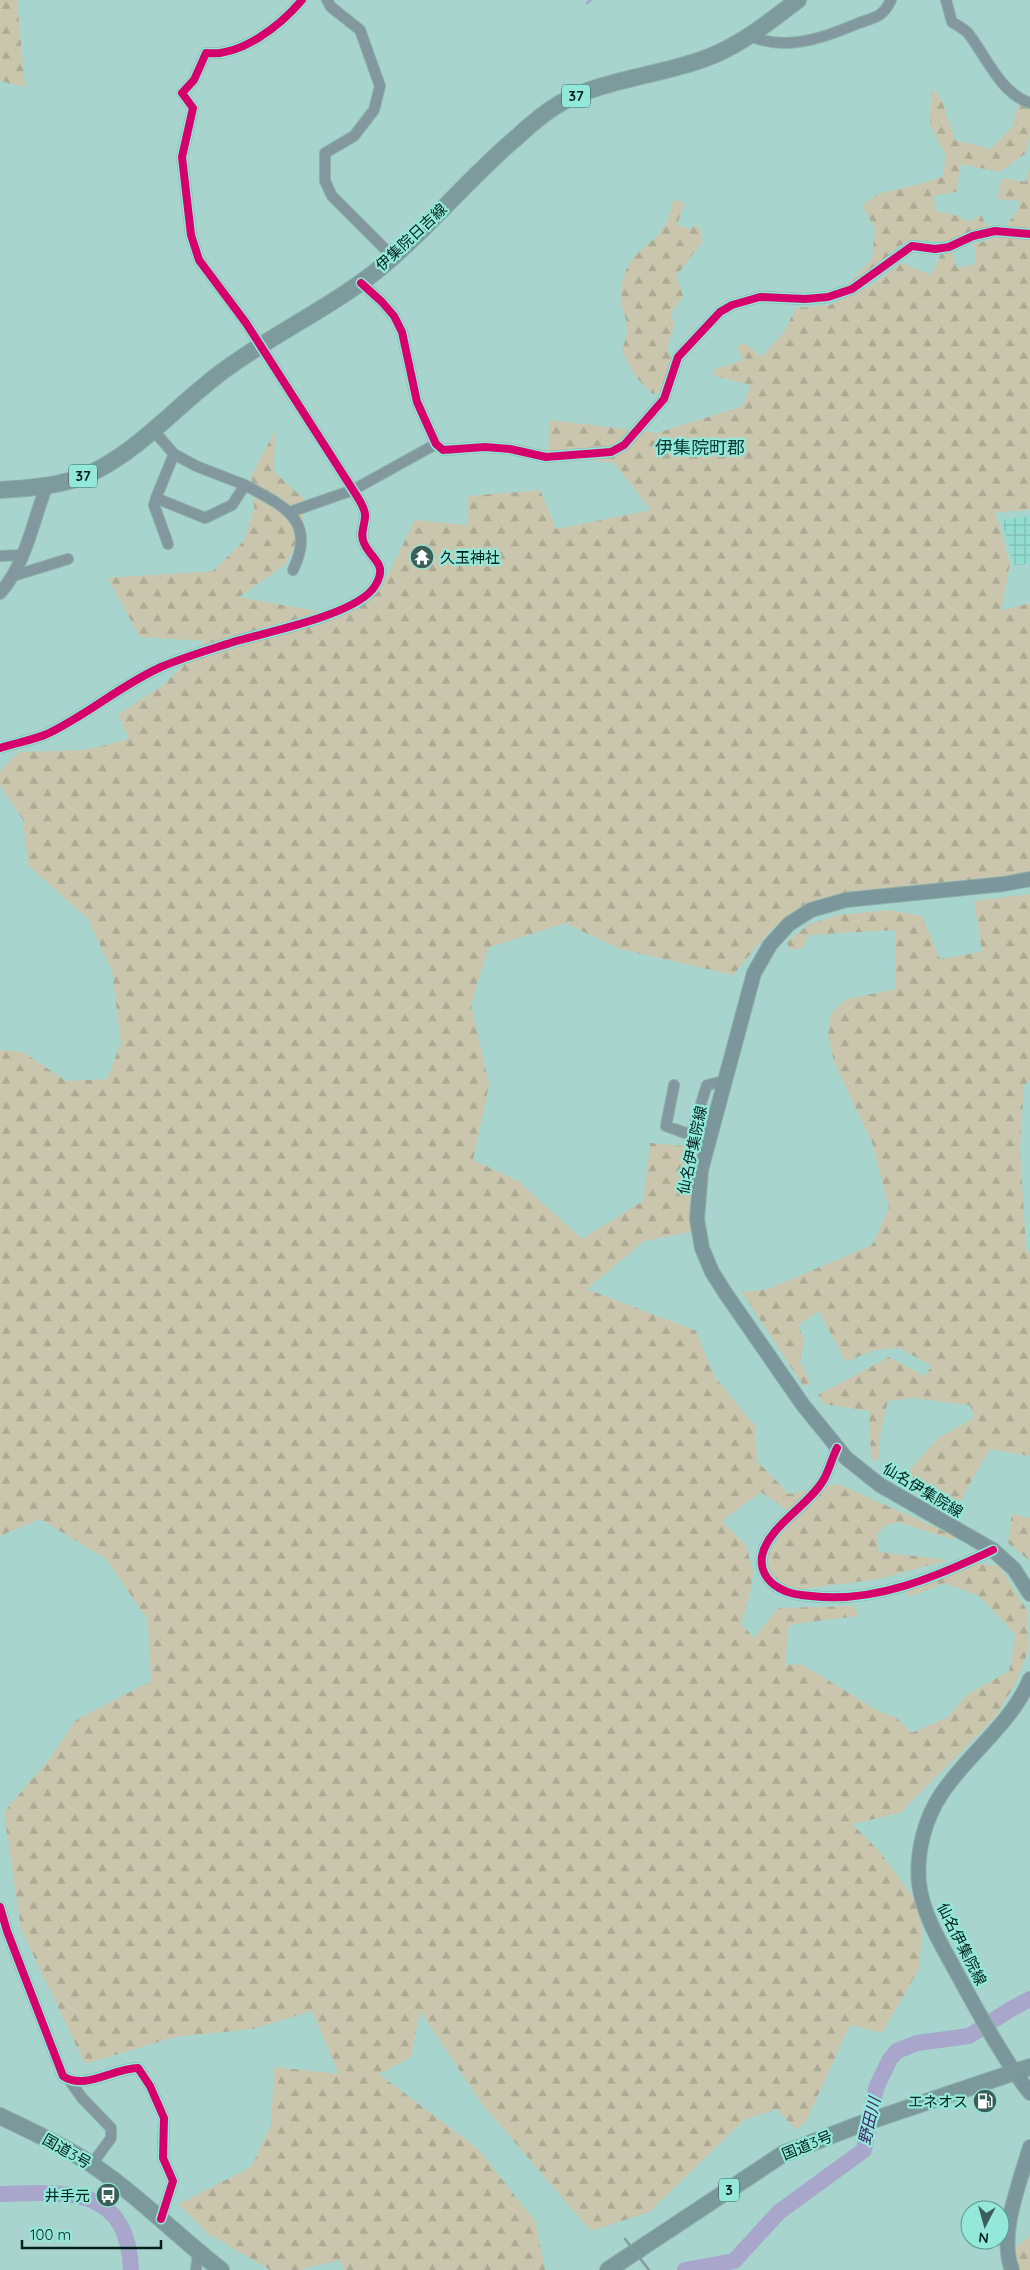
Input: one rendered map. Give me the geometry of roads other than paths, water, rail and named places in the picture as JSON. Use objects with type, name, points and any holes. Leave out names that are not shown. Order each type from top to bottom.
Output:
[{"type":"highway","name":"国道3号","points":[[608,2270],[705,2207],[770,2161],[798,2147],[1030,2067]]},
{"type":"highway","name":"国道3号","points":[[0,2116],[59,2145],[92,2164],[221,2270]]},
{"type":"main road","name":"伊集院日吉線","points":[[0,490],[73,480],[88,475],[108,464],[153,430],[201,387],[259,345],[330,305],[361,283],[393,257],[497,154],[558,104],[604,87],[704,60],[750,36],[798,0]]},
{"type":"main road","name":"仙名伊集院線","points":[[1030,879],[1004,884],[846,900],[812,910],[785,928],[770,944],[754,973],[724,1081],[698,1186],[697,1219],[702,1248],[712,1272],[803,1405],[837,1448],[880,1485],[994,1550],[1014,1569],[1030,1594]]},
{"type":"main road","name":"仙名伊集院線","points":[[1030,1679],[1013,1708],[942,1792],[933,1808],[922,1840],[919,1870],[922,1898],[934,1930],[990,2034],[1030,2093]]},
{"type":"main road","points":[[1012,2270],[1008,2248],[1011,2213],[1030,2147]]},
{"type":"street","points":[[0,748],[46,734],[121,688],[162,667],[230,643],[318,618],[356,602],[374,588],[379,577],[380,568],[375,557],[364,544],[362,529],[365,513],[353,490],[259,345],[199,260],[194,244],[182,158],[193,108],[182,93],[194,80],[206,53],[216,54],[246,44],[279,22],[302,0]]},
{"type":"street","points":[[327,0],[331,7],[360,30],[380,86],[374,110],[354,136],[326,154],[325,181],[332,196],[393,257]]},
{"type":"street","points":[[750,36],[761,41],[808,42],[882,15],[891,0]]},
{"type":"street","points":[[946,0],[952,22],[967,32],[978,50],[1009,90],[1030,103]]},
{"type":"street","points":[[361,283],[394,316],[402,332],[417,402],[436,444],[443,450],[485,447],[510,449],[546,457],[611,452],[624,445],[664,399],[678,357],[720,312],[732,305],[760,297],[828,297],[852,289],[912,246],[935,249],[949,246],[973,236],[995,231],[1030,234]]},
{"type":"street","points":[[153,430],[174,454],[196,466],[245,485],[283,506],[290,512],[301,528],[302,545],[294,570]]},
{"type":"street","points":[[290,512],[353,490],[436,444]]},
{"type":"street","points":[[168,544],[154,505],[174,454]]},
{"type":"street","points":[[0,593],[13,576],[22,555],[44,493],[44,484]]},
{"type":"street","points":[[156,498],[205,518],[232,505],[245,485]]},
{"type":"street","points":[[0,556],[22,555]]},
{"type":"street","points":[[13,576],[68,559]]},
{"type":"street","points":[[674,1085],[666,1126],[691,1135],[708,1085],[724,1081]]},
{"type":"street","points":[[837,1448],[824,1479],[813,1494],[774,1534],[765,1549],[762,1558],[763,1571],[769,1582],[786,1593],[831,1599],[867,1595],[911,1584],[994,1550]]},
{"type":"street","points":[[0,1907],[7,1931],[63,2076],[70,2081],[82,2098],[111,2128],[111,2138],[92,2164]]},
{"type":"street","points":[[70,2081],[84,2082],[126,2068],[138,2068],[150,2086],[164,2118],[163,2158],[172,2181],[161,2219]]},
{"type":"street","points":[[196,2270],[198,2252]]},
{"type":"waterway","points":[[587,3],[591,0]]},
{"type":"waterway","name":"野田川","points":[[685,2270],[734,2261],[779,2212],[864,2150],[876,2088],[890,2059],[897,2051],[917,2043],[969,2036],[1030,1999]]},
{"type":"waterway","name":"野田川","points":[[0,2194],[48,2193],[70,2195],[89,2199],[106,2208],[119,2222],[127,2242],[131,2270]]},
{"type":"railway","points":[[625,2239],[649,2270]]},
{"type":"place","name":"久玉神社","points":[[422,557]]},
{"type":"place","name":"エネオス","points":[[985,2101]]},
{"type":"place","name":"井手元","points":[[108,2195]]},
{"type":"district","name":"伊集院町郡","points":[[700,447]]}]
